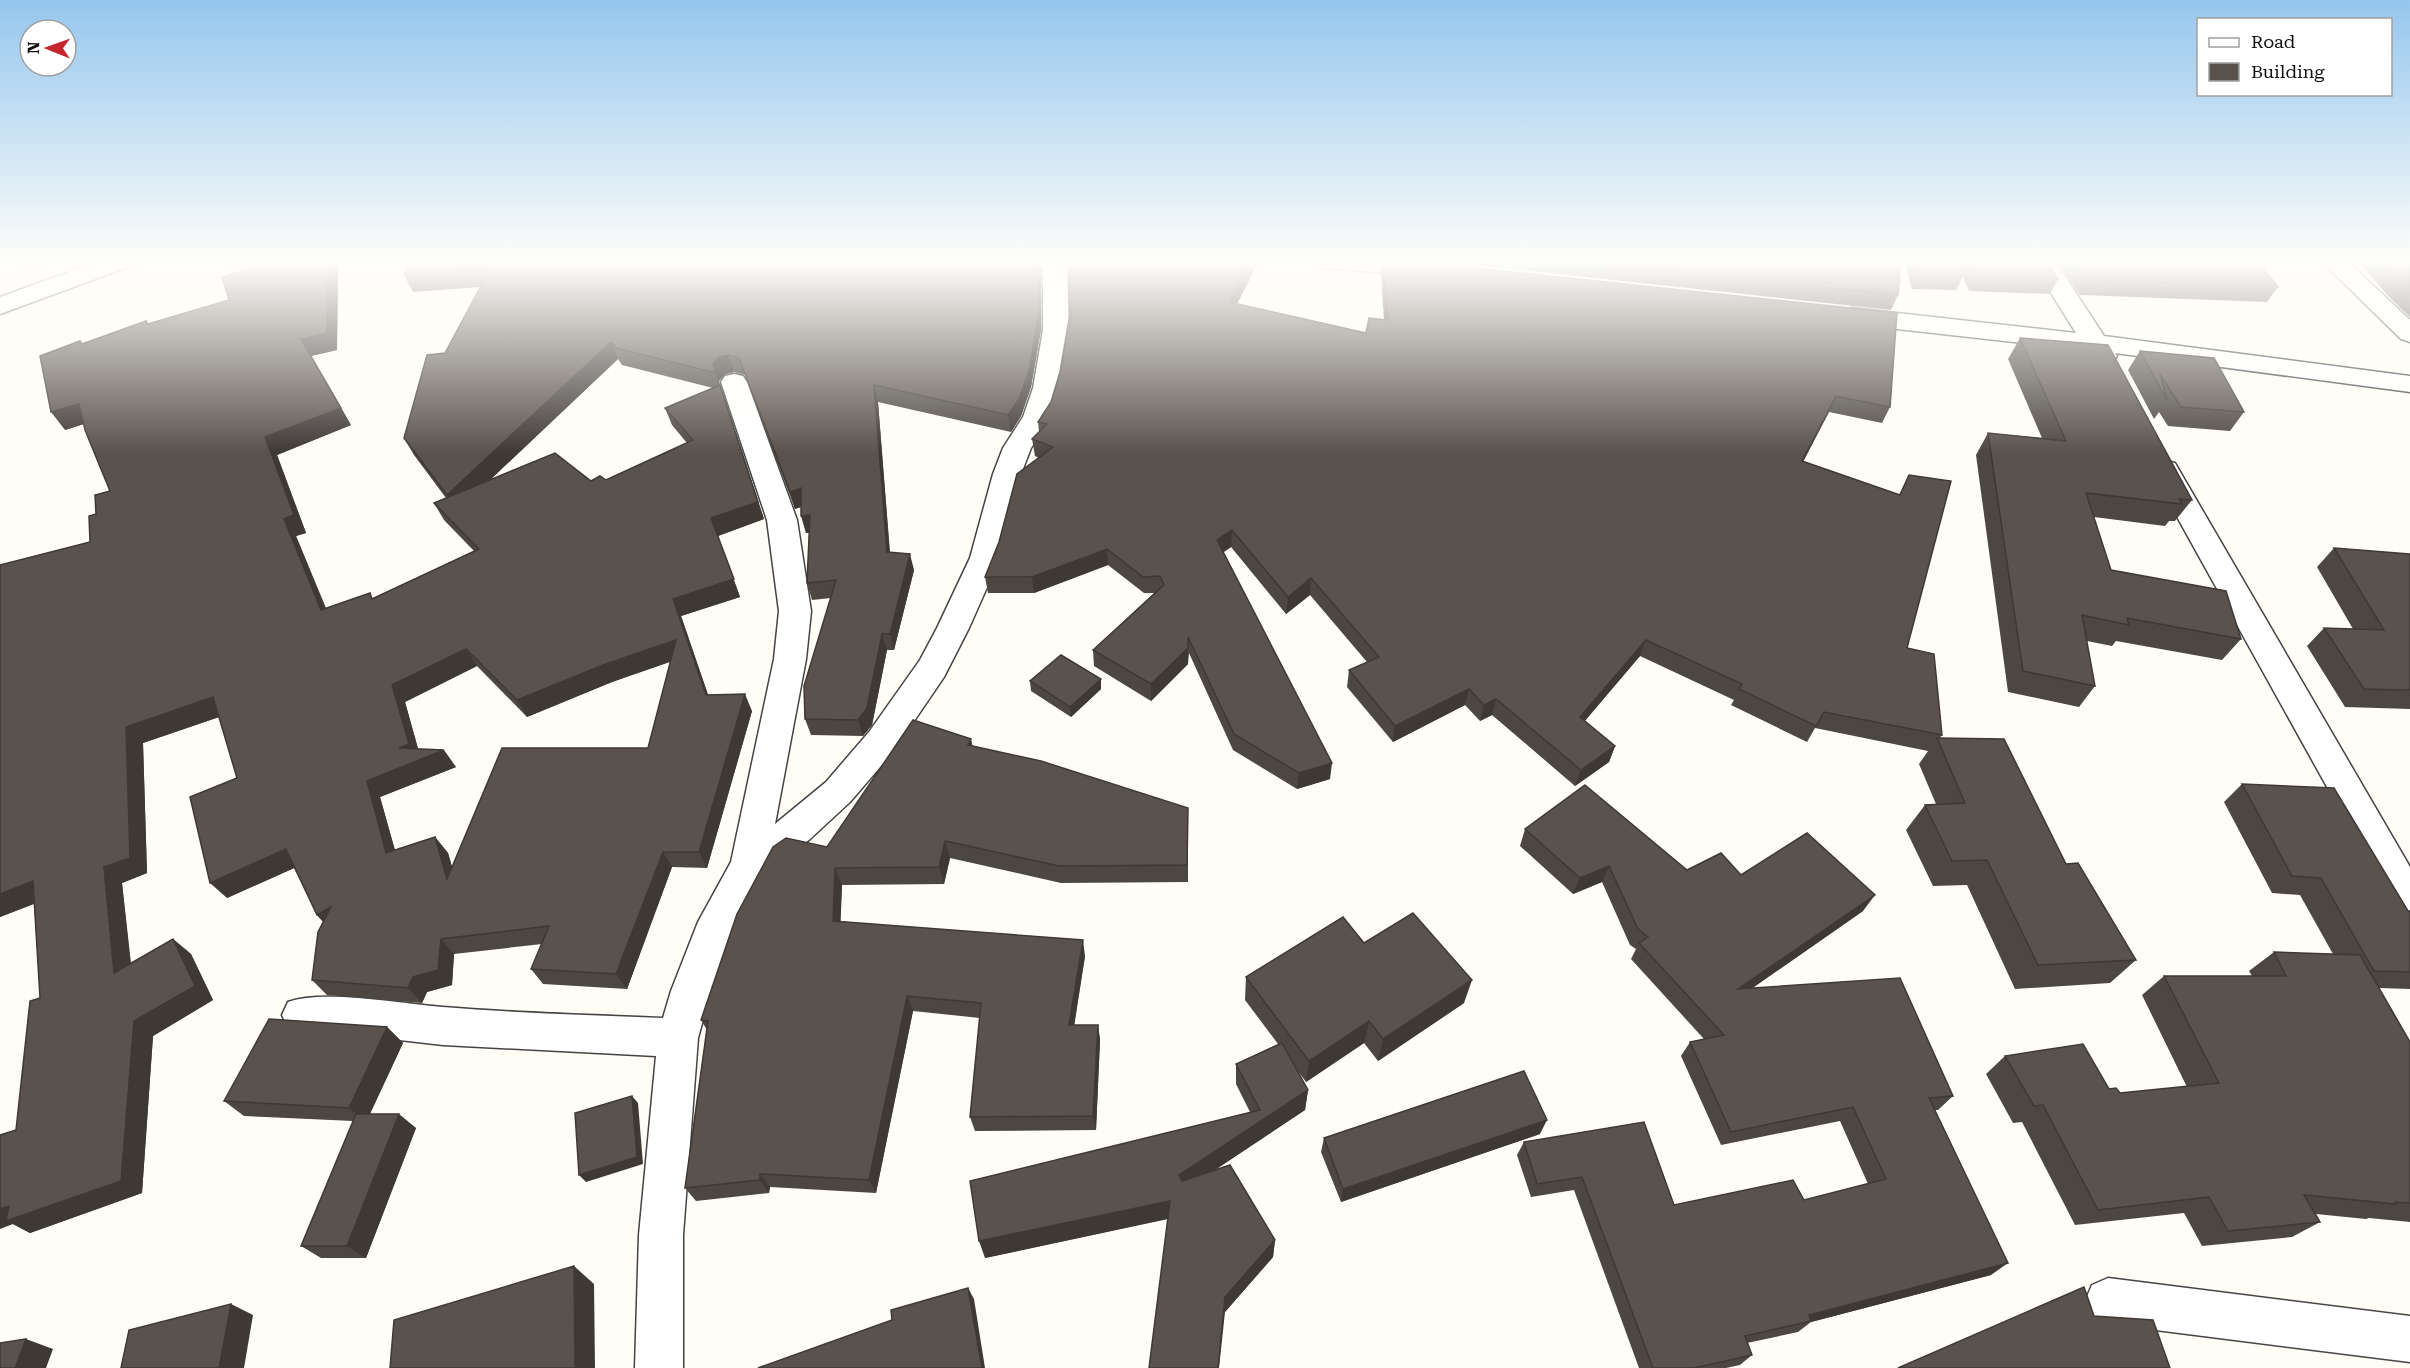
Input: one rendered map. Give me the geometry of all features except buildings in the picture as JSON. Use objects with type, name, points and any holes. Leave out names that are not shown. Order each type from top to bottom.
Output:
[{"type":"street","points":[[749,865],[797,828],[838,792],[882,742],[932,668],[985,558],[1007,474],[1017,448],[1037,418],[1043,398],[1056,325]]},
{"type":"street","points":[[1932,325],[2097,343],[2410,384]]},
{"type":"street","points":[[2085,325],[2118,383]]},
{"type":"street","points":[[659,1368],[661,1235],[678,1038],[691,991],[717,921],[749,865],[790,659],[795,611],[782,520],[734,382]]},
{"type":"street","points":[[2150,443],[2410,901]]},
{"type":"street","points":[[302,1015],[382,1019],[454,1027],[678,1038]]},
{"type":"street","points":[[2108,1301],[2410,1339]]}]
